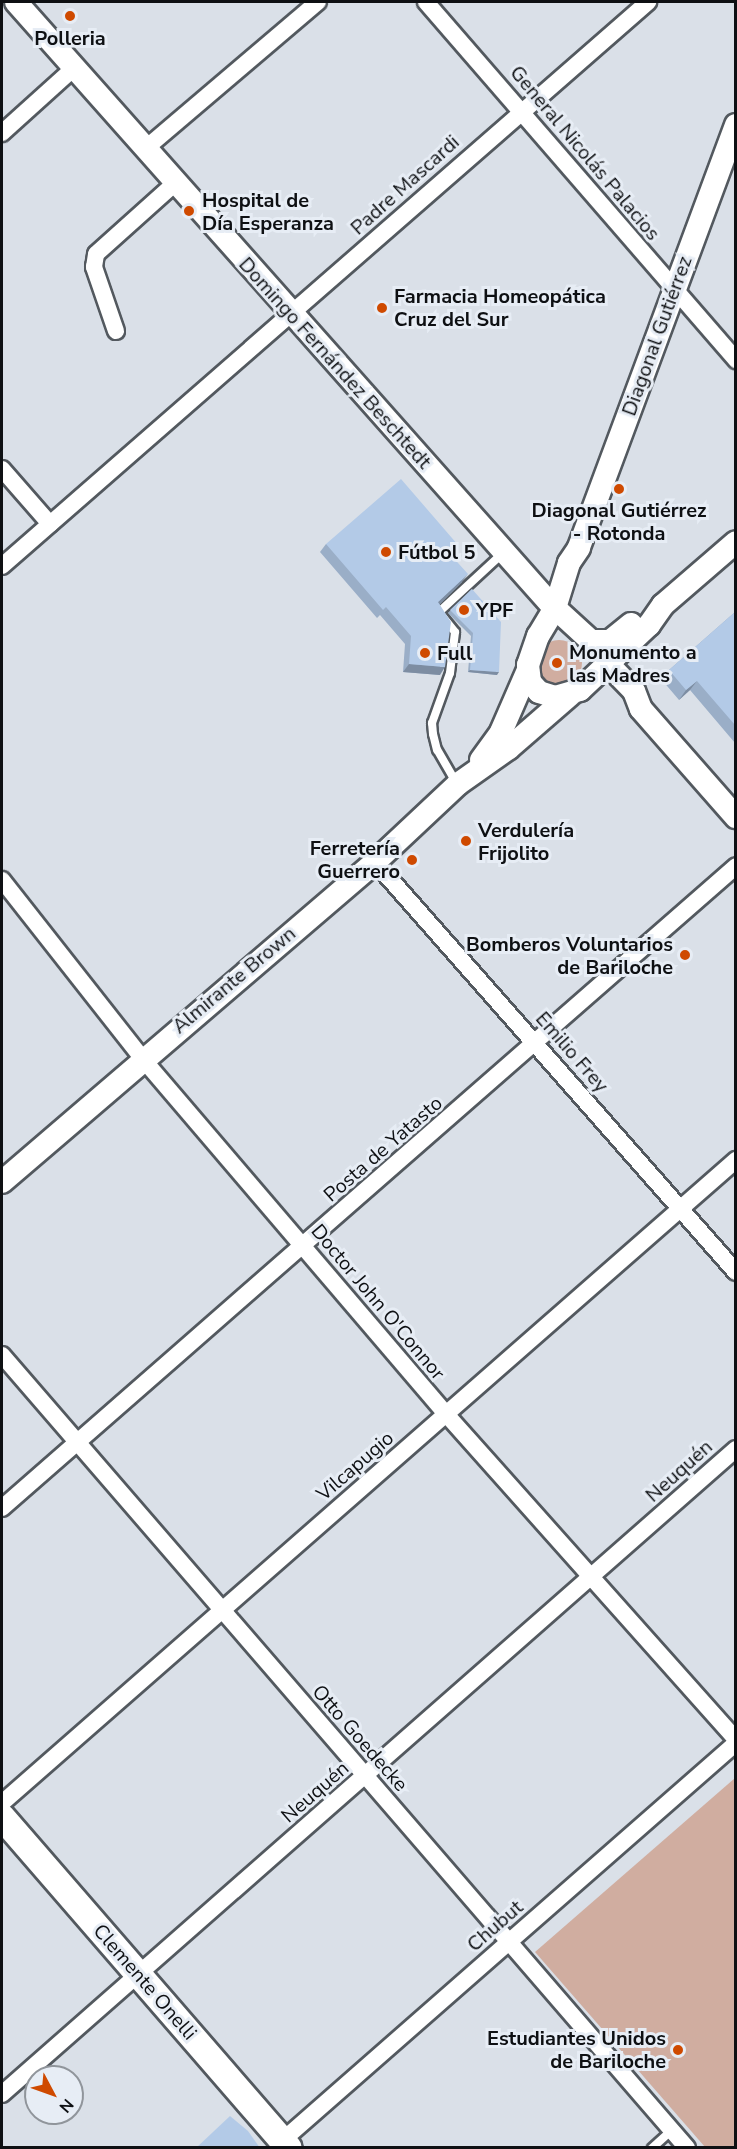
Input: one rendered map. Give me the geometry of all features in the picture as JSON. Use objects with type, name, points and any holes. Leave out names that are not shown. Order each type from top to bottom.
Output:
[{"type":"main road","name":"Domingo Fernández Beschtedt","points":[[17,2],[507,558],[525,571],[558,610],[592,641],[609,662]]},
{"type":"main road","name":"Diagonal Gutiérrez","points":[[538,636],[558,610],[735,125]]},
{"type":"main road","points":[[641,710],[634,691],[609,662],[648,625],[663,605],[735,542]]},
{"type":"main road","name":"Domingo Fernández Beschtedt","points":[[507,558],[518,579],[536,603],[538,636]]},
{"type":"main road","points":[[592,641],[610,641],[640,616],[663,605]]},
{"type":"main road","name":"Almirante Brown","points":[[462,781],[501,732],[528,670],[538,636]]},
{"type":"main road","name":"Almirante Brown","points":[[2,1182],[142,1058],[375,862],[462,781],[509,748],[609,662]]},
{"type":"main road","points":[[528,670],[530,682],[539,692],[555,697],[578,690],[610,688],[641,710],[735,817]]},
{"type":"main road","name":"Clemente Onelli","points":[[2,1817],[286,2144]]},
{"type":"street","points":[[145,149],[318,2]]},
{"type":"street","name":"General Nicolás Palacios","points":[[426,2],[735,360]]},
{"type":"street","name":"Padre Mascardi","points":[[2,566],[521,110],[648,2]]},
{"type":"street","points":[[2,133],[74,68]]},
{"type":"street","points":[[116,330],[94,267],[96,254],[175,183]]},
{"type":"street","points":[[2,469],[50,524]]},
{"type":"street","name":"Emilio Frey","points":[[375,862],[735,1272]]},
{"type":"street","name":"Posta de Yatasto","points":[[2,1508],[537,1044],[735,866]]},
{"type":"street","name":"Doctor John O'Connor","points":[[2,880],[142,1058],[446,1414],[735,1742]]},
{"type":"street","name":"Vilcapugio","points":[[2,1803],[735,1160]]},
{"type":"street","name":"Otto Goedecke","points":[[2,1355],[687,2148]]},
{"type":"street","name":"Neuquén","points":[[2,2094],[735,1449]]},
{"type":"street","name":"Chubut","points":[[286,2144],[510,1941],[735,1742]]},
{"type":"lane","points":[[462,781],[437,750],[433,735],[432,723],[450,673],[455,632],[439,612],[507,558]]},
{"type":"lane","points":[[652,2148],[672,2130]]},
{"type":"shaded area","points":[[559,640],[575,647],[582,663],[575,679],[559,686],[543,679],[536,663],[543,647]]},
{"type":"shaded area","name":"Estudiantes Unidos de Bariloche","points":[[735,1778],[735,2147],[705,2147],[535,1952]]},
{"type":"building","points":[[401,479],[458,545],[449,553],[468,574],[438,602],[451,622],[445,667],[409,664],[411,636],[386,607],[383,610],[326,544]]},
{"type":"building","points":[[472,589],[501,622],[499,672],[470,670],[473,633],[450,610]]},
{"type":"building","points":[[735,612],[735,725],[697,681],[686,690],[669,670]]},
{"type":"building","points":[[230,2116],[248,2131],[260,2148],[196,2148]]},
{"type":"place","name":"Polleria","points":[[70,16]]},
{"type":"place","name":"Hospital de Día Esperanza","points":[[189,211]]},
{"type":"place","name":"Farmacia Homeopática Cruz del Sur","points":[[382,308]]},
{"type":"place","name":"Diagonal Gutiérrez - Rotonda","points":[[619,489]]},
{"type":"place","name":"Fútbol 5","points":[[386,552]]},
{"type":"place","name":"YPF","points":[[464,610]]},
{"type":"place","name":"Full","points":[[425,653]]},
{"type":"place","name":"Monumento a las Madres","points":[[557,663]]},
{"type":"place","name":"Verdulería Frijolito","points":[[466,841]]},
{"type":"place","name":"Ferretería Guerrero","points":[[412,860]]},
{"type":"place","name":"Bomberos Voluntarios de Bariloche","points":[[685,955]]},
{"type":"place","name":"Estudiantes Unidos de Bariloche","points":[[678,2050]]}]
